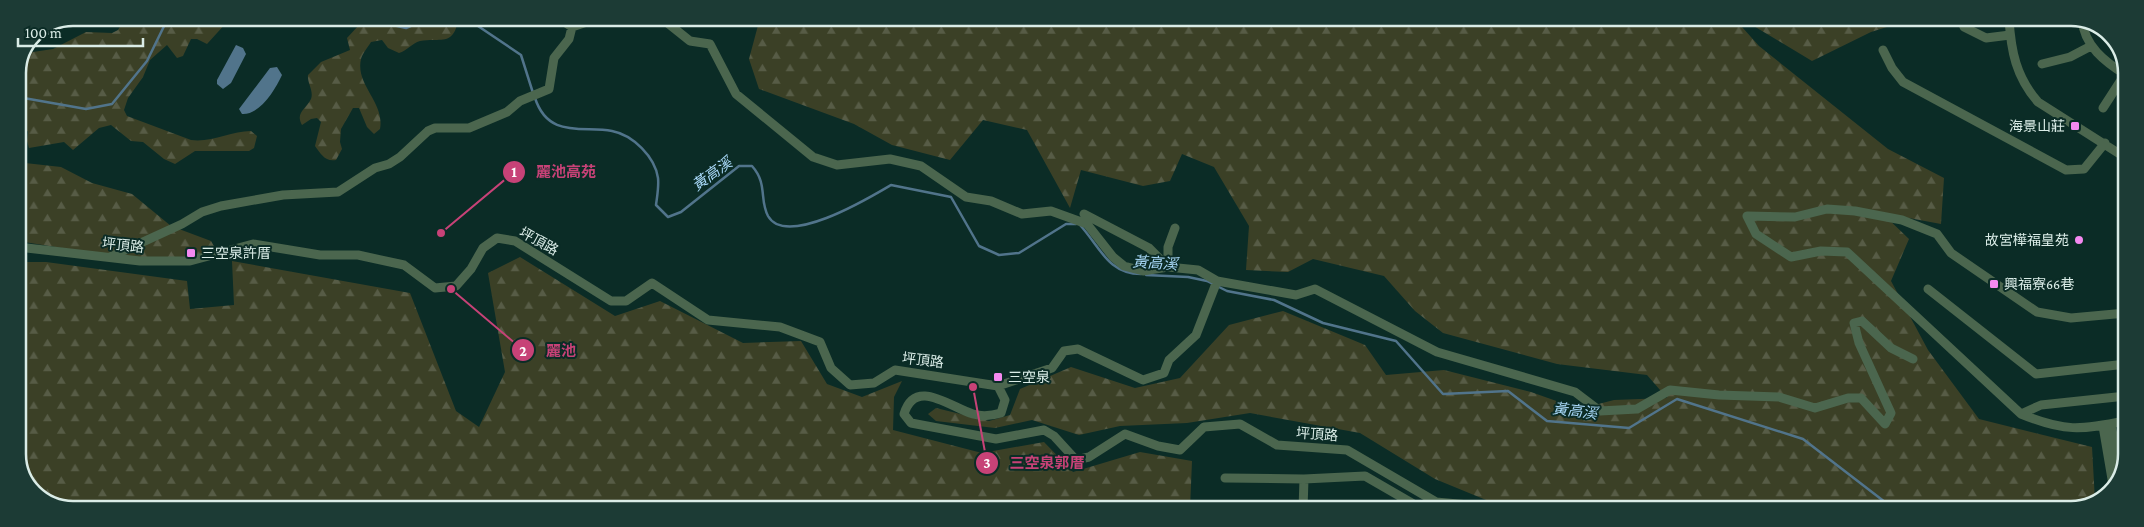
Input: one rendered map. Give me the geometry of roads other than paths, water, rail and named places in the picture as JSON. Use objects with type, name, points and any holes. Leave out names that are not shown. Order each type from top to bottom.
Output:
[{"type":"street","points":[[572,28],[577,26]]},
{"type":"street","points":[[671,26],[690,41],[710,44],[736,94],[813,157],[837,165],[890,159],[921,166],[966,197],[991,201],[1022,214],[1051,211],[1088,224],[1113,257],[1124,266],[1143,271],[1168,267],[1198,270],[1217,281],[1296,295],[1316,289],[1437,352],[1575,392],[1600,411],[1637,409],[1670,390],[1719,395],[1779,397],[1815,408],[1848,398],[1861,398],[1885,424],[1891,413],[1859,343],[1854,323],[1862,321],[1891,348],[1913,359]]},
{"type":"street","points":[[1964,26],[1986,38],[2010,35]]},
{"type":"street","points":[[2009,26],[2011,52],[2018,74],[2027,90],[2038,102],[2118,153]]},
{"type":"street","points":[[110,258],[182,224],[202,212],[220,206],[283,195],[338,192],[374,168],[389,164],[400,157],[435,128],[469,128],[507,112],[520,101],[548,89],[554,58],[569,39],[572,28]]},
{"type":"street","points":[[2085,29],[2091,46],[2105,62],[2118,70]]},
{"type":"street","points":[[2042,64],[2070,56],[2091,46]]},
{"type":"street","points":[[1883,50],[1892,68],[1903,82],[2066,170],[2084,169],[2104,143]]},
{"type":"street","points":[[2102,108],[2118,86]]},
{"type":"street","points":[[2118,314],[2071,318],[2037,312],[1951,253],[1937,234],[1902,220],[1855,211],[1827,209],[1795,217],[1747,216],[1756,234],[1791,257],[1821,251],[1847,252],[2021,414],[2046,424],[2076,430],[2118,423]]},
{"type":"street","points":[[1084,214],[1150,248],[1168,267]]},
{"type":"street","points":[[1168,267],[1168,247],[1175,228]]},
{"type":"street","name":"坪頂路","points":[[26,247],[140,261],[190,261],[253,244],[320,255],[358,255],[404,265],[435,288],[456,286],[471,269],[483,248],[497,238],[515,241],[610,301],[626,300],[652,283],[708,320],[780,326],[820,342],[831,368],[850,385],[874,383],[895,370],[998,386],[1005,400],[1001,413],[989,416],[974,414],[929,395],[915,396],[907,403],[904,414],[911,424],[996,439],[1044,430],[1054,436],[1076,460],[1089,456],[1125,434],[1158,446],[1180,450],[1204,427],[1240,424],[1277,445],[1347,450],[1434,501]]},
{"type":"street","points":[[998,386],[1052,368],[1064,352],[1078,349],[1143,380],[1164,373],[1169,360],[1196,335],[1217,281]]},
{"type":"street","points":[[1928,289],[2036,374],[2118,365]]},
{"type":"street","points":[[2021,414],[2041,405],[2118,397]]},
{"type":"street","points":[[2107,425],[2117,463]]},
{"type":"street","points":[[2107,425],[2112,475]]},
{"type":"street","points":[[1225,478],[1304,479],[1366,476],[1408,501]]},
{"type":"street","points":[[1303,501],[1304,479]]},
{"type":"water","points":[[236,45],[243,48],[246,54],[231,83],[223,89],[217,84],[217,80]]},
{"type":"water","points":[[277,67],[282,75],[271,94],[261,106],[249,113],[242,114],[239,109],[270,68]]},
{"type":"waterway","name":"黃高溪","points":[[26,98],[86,109],[112,104],[147,61],[164,26]]},
{"type":"waterway","name":"黃高溪","points":[[397,26],[406,28],[411,26]]},
{"type":"waterway","name":"黃高溪","points":[[478,26],[521,55],[533,93]]},
{"type":"waterway","name":"黃高溪","points":[[535,98],[541,111],[557,125],[567,128],[620,133],[642,148],[652,162],[658,178],[656,205],[668,217],[681,212],[739,166],[752,166],[762,185],[765,210],[768,216],[778,224],[792,226],[809,224],[847,209],[891,185],[951,197],[979,246],[999,255],[1019,253],[1066,224],[1076,224]]},
{"type":"waterway","name":"黃高溪","points":[[1080,225],[1112,264],[1130,273],[1141,274]]},
{"type":"waterway","name":"黃高溪","points":[[1146,275],[1188,277],[1207,281],[1227,291],[1274,300],[1323,323],[1396,341],[1443,394],[1508,391],[1547,421],[1629,428],[1677,399],[1803,439],[1884,501]]},
{"type":"place","name":"海景山莊","points":[[2075,126]]},
{"type":"place","name":"麗池高苑","points":[[441,233]]},
{"type":"place","name":"故宮樺福皇苑","points":[[2079,240]]},
{"type":"place","name":"三空泉許厝","points":[[191,253]]},
{"type":"place","name":"興福寮66巷","points":[[1994,284]]},
{"type":"place","name":"麗池","points":[[451,289]]},
{"type":"place","name":"三空泉","points":[[998,377]]},
{"type":"place","name":"三空泉郭厝","points":[[973,387]]}]
